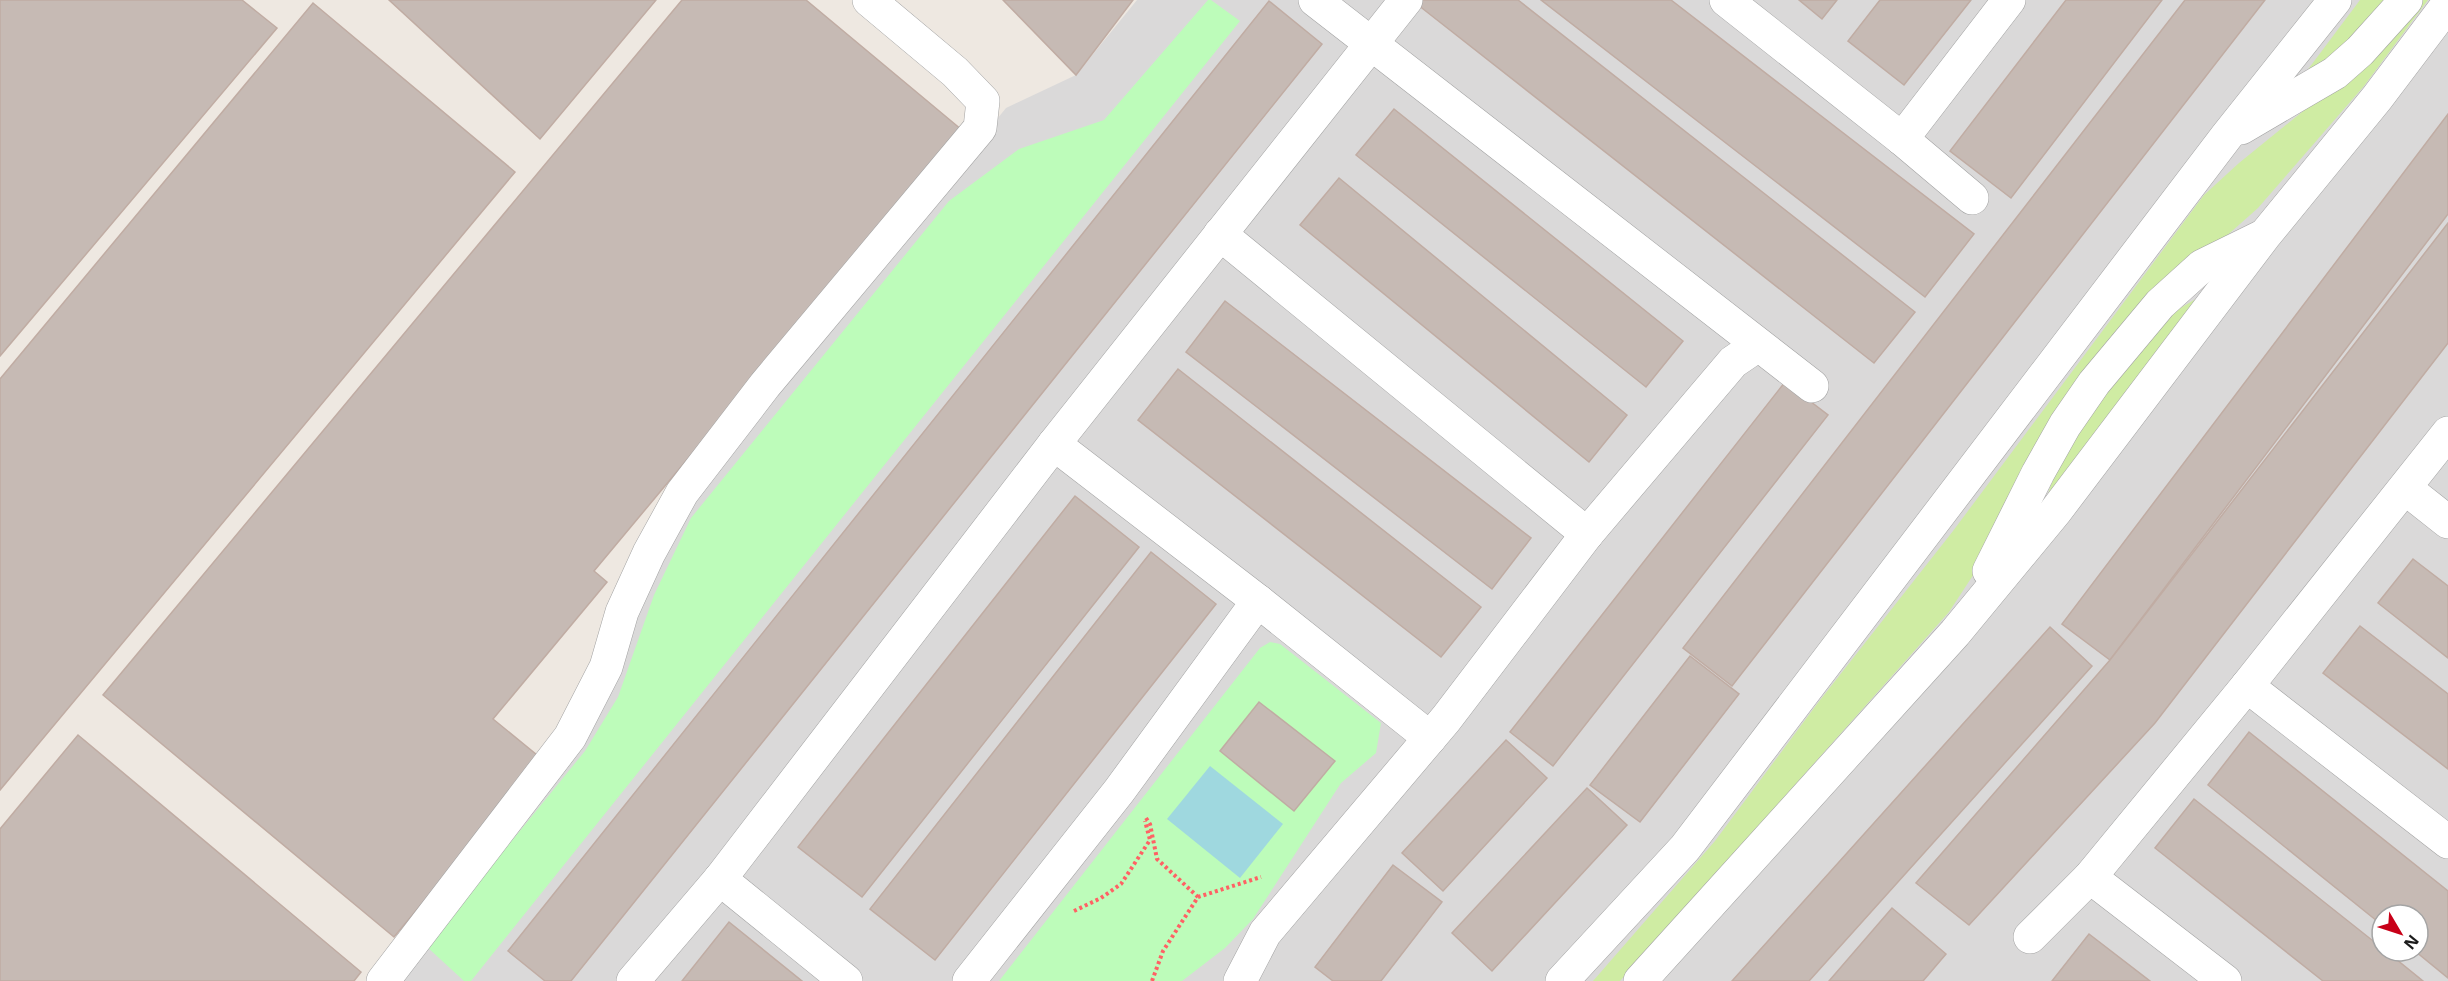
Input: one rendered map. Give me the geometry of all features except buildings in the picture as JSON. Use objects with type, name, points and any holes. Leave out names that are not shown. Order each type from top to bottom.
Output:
[{"type":"street","points":[[383,981],[570,736],[606,667],[622,612],[649,553],[682,492],[765,385],[980,128],[983,101],[955,72],[869,0]]},
{"type":"street","points":[[1315,0],[1812,386]]},
{"type":"street","points":[[633,981],[720,879],[1054,444],[1406,0]]},
{"type":"street","points":[[1726,0],[1902,139],[1972,198]]},
{"type":"street","points":[[1902,139],[2009,0]]},
{"type":"street","points":[[1562,981],[1685,848],[2226,137],[2335,0]]},
{"type":"street","points":[[2226,137],[2335,73],[2360,51],[2406,0]]},
{"type":"street","points":[[1640,981],[1955,633],[2062,502],[2265,236],[2377,98],[2448,4]]},
{"type":"street","points":[[1220,234],[1587,534]]},
{"type":"street","points":[[1955,633],[1992,566],[2038,473],[2065,425],[2094,383],[2160,304],[2202,266],[2265,236]]},
{"type":"street","points":[[1240,981],[1265,933],[1430,738],[1587,534],[1733,362],[1758,345]]},
{"type":"street","points":[[2030,937],[2090,877],[2247,686],[2448,433]]},
{"type":"street","points":[[1054,444],[1258,601],[1430,738]]},
{"type":"street","points":[[2405,488],[2448,522]]},
{"type":"street","points":[[969,981],[1119,791],[1258,601]]},
{"type":"street","points":[[2247,686],[2448,842]]},
{"type":"street","points":[[2090,877],[2225,981]]},
{"type":"street","points":[[720,879],[846,981]]},
{"type":"path","points":[[1073,911],[1101,898],[1121,884],[1138,860],[1150,840],[1142,811],[1150,824],[1157,860],[1198,897]]},
{"type":"path","points":[[1152,981],[1163,951],[1198,897],[1260,876],[1302,889]]},
{"type":"shaded area","points":[[1137,0],[2448,0],[2448,981],[392,981],[565,759],[681,510],[1006,108],[1076,75]]},
{"type":"green space","points":[[1208,0],[1240,21],[471,981],[464,981],[426,946],[585,751],[618,697],[654,595],[691,518],[949,201],[1019,149],[1104,120]]},
{"type":"green space","points":[[2360,0],[2385,0],[2339,50],[2306,72]]},
{"type":"green space","points":[[2414,0],[2428,0],[2364,86],[2258,208],[2152,302],[1949,612],[1620,981],[1593,981],[1715,841],[1817,704],[1953,531],[2204,195],[2239,163],[2323,95]]},
{"type":"green space","points":[[2204,294],[2045,504],[2055,471],[2088,407],[2167,316]]},
{"type":"green space","points":[[1270,642],[1280,644],[1381,723],[1376,753],[1341,783],[1253,919],[1225,948],[1182,981],[999,981],[1260,648]]},
{"type":"water","points":[[1210,766],[1283,824],[1240,878],[1167,819]]}]
